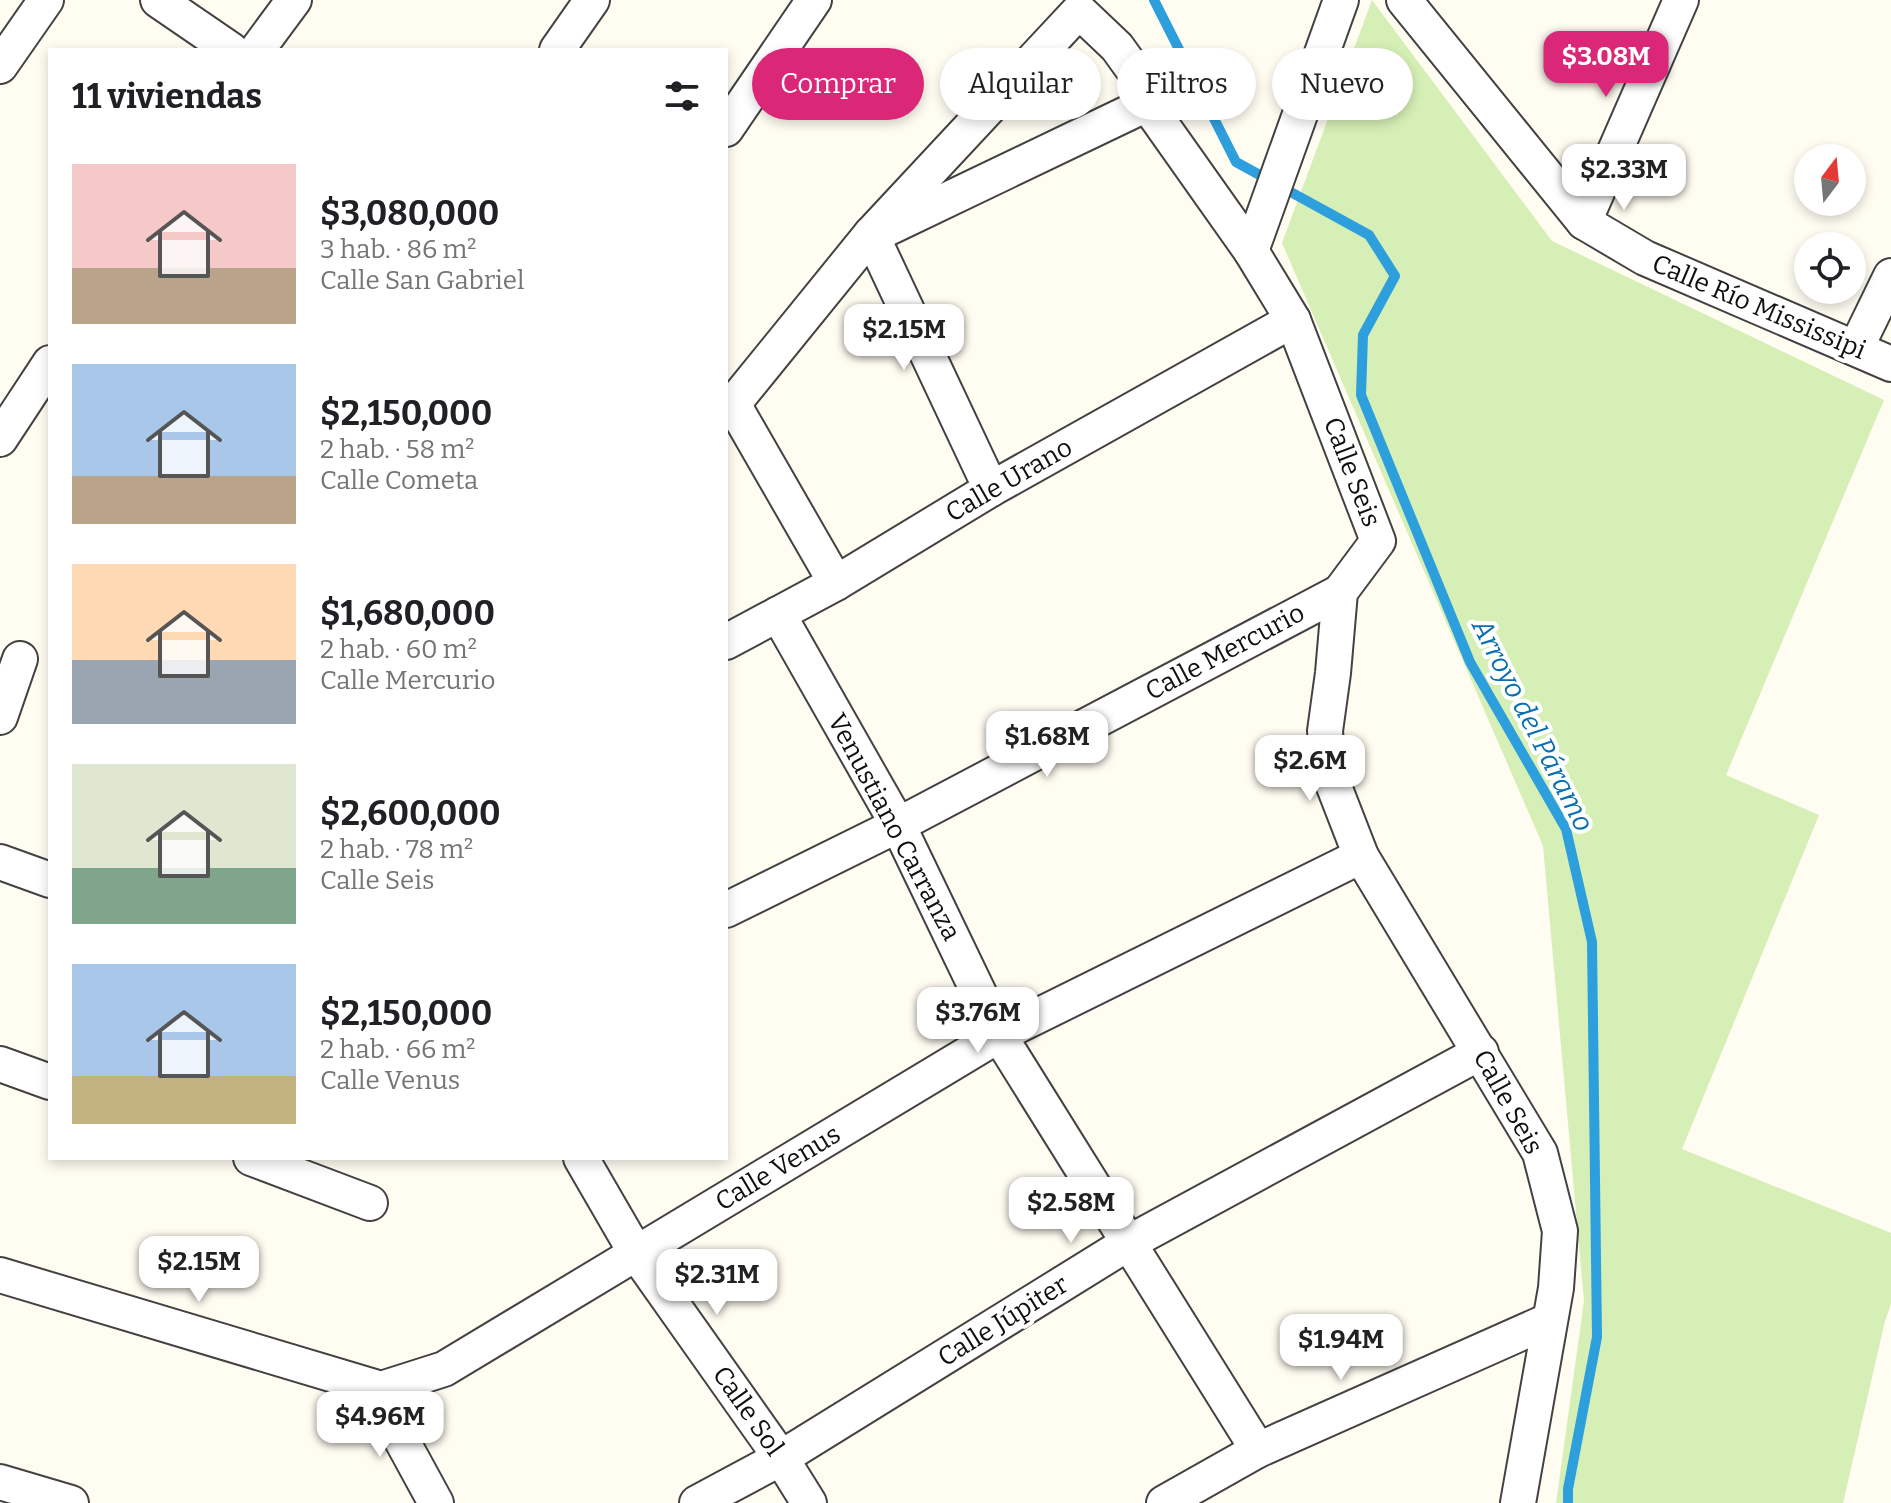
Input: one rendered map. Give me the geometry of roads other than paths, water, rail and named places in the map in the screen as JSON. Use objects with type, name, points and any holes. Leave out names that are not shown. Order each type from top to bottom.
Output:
[{"type":"street","points":[[0,66],[46,0]]},
{"type":"street","points":[[158,0],[228,48]]},
{"type":"street","points":[[258,48],[294,0]]},
{"type":"street","points":[[558,48],[592,0]]},
{"type":"street","points":[[728,126],[814,0]]},
{"type":"street","points":[[1255,240],[1341,0]]},
{"type":"street","name":"Calle Río Mississipi","points":[[1404,0],[1584,222],[1645,258],[1891,364]]},
{"type":"street","points":[[1584,222],[1681,0]]},
{"type":"street","name":"Calle Seis","points":[[871,235],[1079,11],[1118,48]]},
{"type":"street","points":[[836,583],[730,402],[871,235],[1117,118]]},
{"type":"street","name":"Calle Seis","points":[[1160,120],[1255,240],[1293,320],[1378,541],[1340,592],[1325,731],[1328,771],[1361,856],[1540,1153],[1560,1231],[1556,1288],[1518,1503]]},
{"type":"street","points":[[871,235],[991,489]]},
{"type":"street","points":[[1856,348],[1891,276]]},
{"type":"street","name":"Calle Urano","points":[[728,641],[836,583],[991,489],[1293,320]]},
{"type":"street","points":[[0,439],[48,366]]},
{"type":"street","name":"Calle Mercurio","points":[[728,909],[898,825],[1340,592]]},
{"type":"street","name":"Venustiano Carranza","points":[[778,614],[898,825],[999,1035],[1258,1450]]},
{"type":"street","points":[[0,717],[23,660]]},
{"type":"street","name":"Calle Venus","points":[[381,1389],[444,1369],[999,1035],[1361,856]]},
{"type":"street","points":[[0,862],[48,879]]},
{"type":"street","name":"Calle Júpiter","points":[[697,1503],[781,1458],[1130,1242],[1481,1052]]},
{"type":"street","points":[[0,1064],[48,1081]]},
{"type":"street","points":[[256,1160],[370,1203]]},
{"type":"street","name":"Calle Sol","points":[[582,1160],[636,1253],[781,1458],[809,1503]]},
{"type":"street","points":[[0,1275],[381,1389],[400,1437],[436,1503]]},
{"type":"street","points":[[1164,1503],[1258,1450],[1548,1321]]},
{"type":"street","points":[[0,1482],[71,1503]]},
{"type":"waterway","name":"Arroyo del Páramo","points":[[1154,0],[1236,162],[1369,235],[1395,276],[1363,335],[1361,395],[1470,662],[1566,829],[1592,942],[1597,1337],[1568,1489],[1568,1503]]}]
